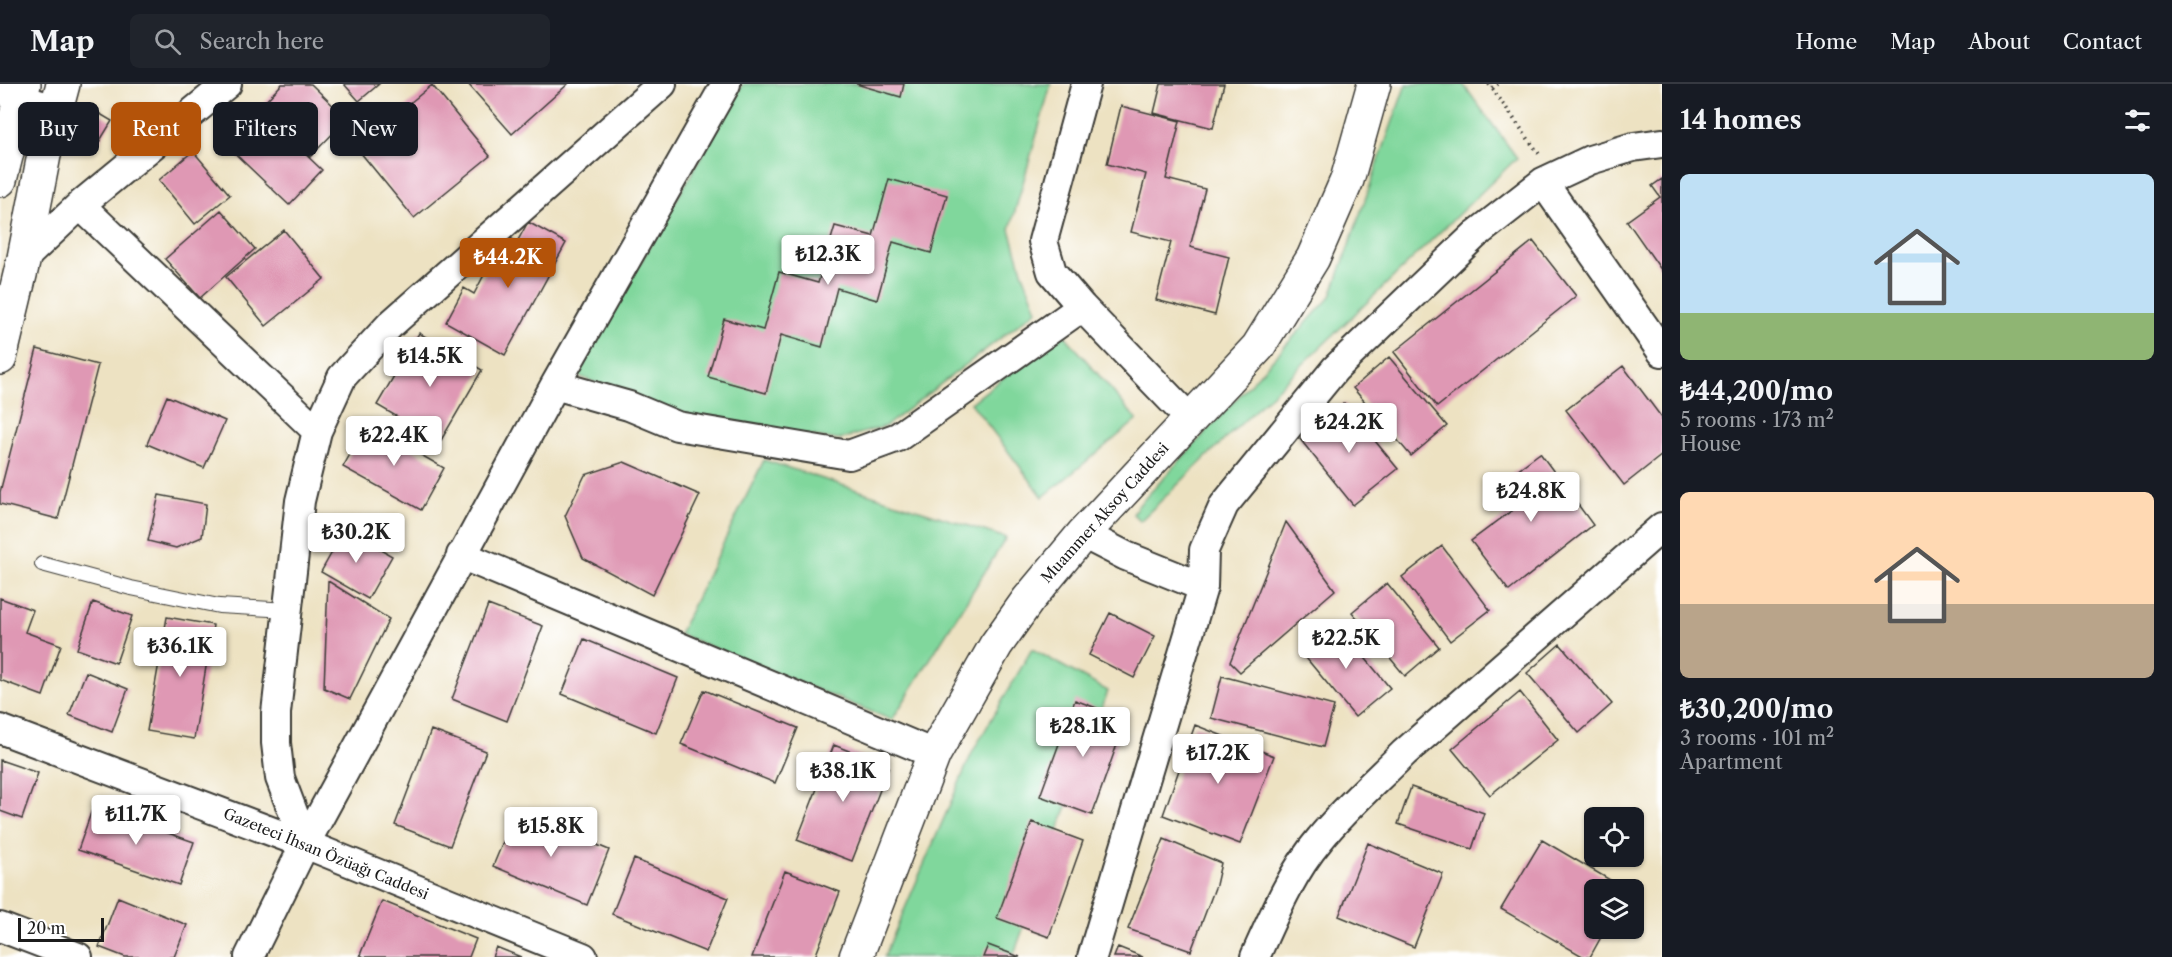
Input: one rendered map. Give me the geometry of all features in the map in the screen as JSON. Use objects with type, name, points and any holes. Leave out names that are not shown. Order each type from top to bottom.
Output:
[{"type":"main road","name":"Muammer Aksoy Caddesi","points":[[856,957],[934,754],[1002,636],[1028,600],[1083,534],[1258,347],[1313,258],[1347,180],[1374,84]]},
{"type":"main road","points":[[0,180],[14,90]]},
{"type":"main road","points":[[0,358],[24,258],[44,155],[60,97]]},
{"type":"street","points":[[24,258],[80,205],[227,84]]},
{"type":"street","points":[[305,844],[280,778],[276,743],[276,713],[300,501],[316,431],[342,377],[390,325],[662,84]]},
{"type":"street","points":[[249,957],[305,844],[461,555],[726,84]]},
{"type":"street","points":[[1086,84],[1043,242],[1052,272],[1082,307],[1191,419]]},
{"type":"street","points":[[14,90],[60,97]]},
{"type":"street","points":[[1092,957],[1203,587],[1204,550],[1224,505],[1335,369],[1475,235],[1549,179],[1590,160],[1633,147],[1662,143]]},
{"type":"street","points":[[1549,179],[1662,352]]},
{"type":"street","points":[[80,205],[316,431]]},
{"type":"street","points":[[555,385],[629,406],[677,426],[849,455],[898,437],[1082,307]]},
{"type":"street","points":[[1255,957],[1282,897],[1318,840],[1404,753],[1662,527]]},
{"type":"street","points":[[1083,534],[1125,556],[1203,587]]},
{"type":"street","points":[[461,555],[934,754]]},
{"type":"street","name":"Gazeteci İhsan Özüağı Caddesi","points":[[0,729],[305,844],[583,957]]},
{"type":"street","points":[[0,927],[78,957]]},
{"type":"lane","points":[[42,564],[131,588],[219,606],[288,610]]},
{"type":"path","points":[[1498,84],[1491,86],[1549,179]]},
{"type":"green space","points":[[743,84],[1051,84],[1010,229],[1023,274],[1037,310],[886,426],[838,440],[697,417],[640,400],[576,375]]},
{"type":"green space","points":[[1406,84],[1463,84],[1517,158],[1140,521],[1133,514],[1137,507],[1331,296]]},
{"type":"green space","points":[[1062,332],[1137,420],[1043,497],[971,403]]},
{"type":"green space","points":[[764,460],[1006,538],[892,720],[679,634]]},
{"type":"green space","points":[[1032,649],[1108,691],[1013,957],[884,957],[972,753]]},
{"type":"building","points":[[282,84],[311,84],[330,102],[330,136],[318,149],[318,102],[265,102]]},
{"type":"building","points":[[344,84],[379,84],[359,101]]},
{"type":"building","points":[[468,84],[568,84],[512,134]]},
{"type":"building","points":[[856,84],[904,84],[901,97]]},
{"type":"building","points":[[1161,84],[1224,84],[1213,128],[1154,113]]},
{"type":"building","points":[[432,85],[490,156],[414,218],[363,156],[418,156],[418,102],[411,102]]},
{"type":"building","points":[[1121,106],[1180,121],[1166,179],[1205,189],[1190,247],[1229,257],[1215,315],[1156,300],[1171,242],[1131,232],[1146,174],[1107,164]]},
{"type":"building","points":[[99,113],[111,123],[99,142]]},
{"type":"building","points":[[187,156],[197,156],[230,195],[195,224],[159,180]]},
{"type":"building","points":[[238,156],[307,156],[322,170],[289,205]]},
{"type":"building","points":[[889,179],[947,195],[931,253],[893,242],[877,300],[837,288],[822,347],[781,335],[766,393],[708,377],[724,319],[763,330],[779,272],[818,283],[835,226],[873,236]]},
{"type":"building","points":[[1662,179],[1662,271],[1627,221],[1660,197],[1652,186]]},
{"type":"building","points":[[221,210],[255,249],[200,298],[165,259]]},
{"type":"building","points":[[528,222],[566,243],[505,355],[446,322],[464,288],[474,294],[505,235],[517,242]]},
{"type":"building","points":[[284,230],[324,279],[266,326],[226,277]]},
{"type":"building","points":[[1533,241],[1576,296],[1437,407],[1394,352]]},
{"type":"building","points":[[419,333],[482,370],[440,442],[377,405]]},
{"type":"building","points":[[37,349],[98,365],[58,519],[0,504],[0,492]]},
{"type":"building","points":[[1389,357],[1447,426],[1411,456],[1353,388]]},
{"type":"building","points":[[1623,366],[1662,418],[1662,455],[1624,485],[1566,410]]},
{"type":"building","points":[[167,396],[225,421],[204,468],[147,444]]},
{"type":"building","points":[[1344,403],[1398,469],[1353,505],[1300,439]]},
{"type":"building","points":[[367,424],[444,468],[421,510],[343,467]]},
{"type":"building","points":[[1540,453],[1593,525],[1509,591],[1471,541],[1515,508],[1497,485]]},
{"type":"building","points":[[624,462],[700,495],[652,595],[583,558],[565,516],[585,475]]},
{"type":"building","points":[[159,495],[206,504],[202,537],[176,548],[148,541]]},
{"type":"building","points":[[1286,522],[1335,590],[1240,672],[1230,662]]},
{"type":"building","points":[[345,529],[392,556],[368,599],[321,572]]},
{"type":"building","points":[[1442,546],[1490,610],[1450,641],[1402,577]]},
{"type":"building","points":[[328,581],[389,619],[350,699],[324,688]]},
{"type":"building","points":[[1387,583],[1439,647],[1405,676],[1352,612]]},
{"type":"building","points":[[0,598],[33,610],[25,632],[61,645],[43,696],[0,680]]},
{"type":"building","points":[[93,602],[132,616],[116,663],[77,649]]},
{"type":"building","points":[[488,605],[543,626],[507,721],[452,699]]},
{"type":"building","points":[[1110,613],[1155,636],[1134,678],[1089,655]]},
{"type":"building","points":[[167,617],[213,625],[194,739],[147,731]]},
{"type":"building","points":[[1337,624],[1390,688],[1355,717],[1302,653]]},
{"type":"building","points":[[584,639],[678,678],[656,733],[562,694]]},
{"type":"building","points":[[1560,644],[1612,704],[1579,733],[1527,673]]},
{"type":"building","points":[[86,672],[128,689],[112,732],[69,715]]},
{"type":"building","points":[[1222,676],[1334,706],[1323,747],[1211,718]]},
{"type":"building","points":[[704,690],[798,728],[775,783],[681,744]]},
{"type":"building","points":[[1520,692],[1558,740],[1490,795],[1452,749]]},
{"type":"building","points":[[1075,700],[1126,719],[1092,815],[1040,796]]},
{"type":"building","points":[[1195,725],[1274,756],[1240,844],[1163,815]]},
{"type":"building","points":[[431,730],[486,751],[450,846],[395,825]]},
{"type":"building","points":[[834,745],[889,767],[852,861],[797,840]]},
{"type":"building","points":[[0,760],[38,773],[22,819],[0,811]]},
{"type":"building","points":[[1411,787],[1484,813],[1472,849],[1398,824]]},
{"type":"building","points":[[93,807],[194,842],[179,885],[78,850]]},
{"type":"building","points":[[516,811],[609,850],[587,905],[493,866]]},
{"type":"building","points":[[1032,822],[1083,841],[1049,937],[997,918]]},
{"type":"building","points":[[1164,839],[1221,863],[1216,885],[1191,951],[1128,929]]},
{"type":"building","points":[[1542,840],[1584,865],[1584,867],[1608,879],[1584,879],[1584,939],[1600,939],[1590,957],[1584,957],[1501,909]]},
{"type":"building","points":[[1368,843],[1443,874],[1414,947],[1339,916]]},
{"type":"building","points":[[634,859],[728,898],[706,952],[612,914]]},
{"type":"building","points":[[785,871],[840,892],[815,957],[752,957]]},
{"type":"building","points":[[118,897],[187,925],[174,957],[125,957],[99,947]]},
{"type":"building","points":[[382,901],[476,939],[469,957],[364,957],[360,955]]},
{"type":"building","points":[[988,945],[1020,957],[983,957]]},
{"type":"building","points":[[496,947],[521,957],[492,957]]},
{"type":"building","points":[[1118,947],[1143,957],[1114,957]]}]
